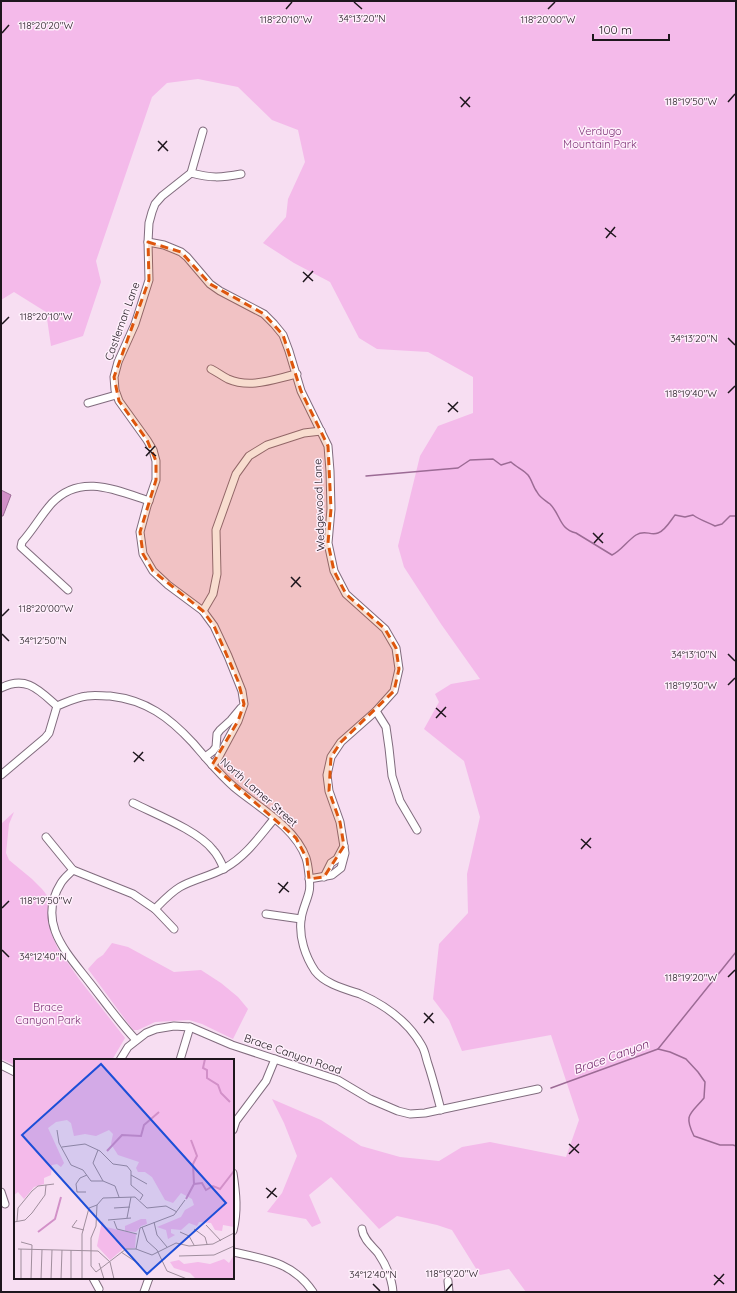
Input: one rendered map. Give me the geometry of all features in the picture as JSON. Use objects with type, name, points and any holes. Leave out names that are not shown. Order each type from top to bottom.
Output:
[{"type":"street","points":[[204,131],[191,173],[207,177],[225,177],[241,174]]},
{"type":"street","name":"Castleman Lane","points":[[191,173],[162,196],[155,204],[149,223],[149,280],[135,324],[118,362],[114,377],[116,395],[153,450],[157,469],[156,480],[140,532],[143,554],[153,571],[168,585],[203,611],[214,626],[242,692],[244,704]]},
{"type":"street","name":"Wedgewood Lane","points":[[148,242],[164,245],[181,252],[215,288],[264,314],[282,335],[297,374],[301,391],[328,446],[331,509],[328,543],[334,571],[346,594],[385,629],[396,648],[399,669],[394,691],[376,711],[341,742],[330,757],[327,774],[329,791],[340,822],[345,853],[341,868],[332,875],[308,879]]},
{"type":"street","points":[[212,369],[228,379],[242,383],[256,384],[297,374]]},
{"type":"street","points":[[88,403],[116,395]]},
{"type":"street","points":[[203,611],[213,594],[217,574],[216,530],[236,474],[249,456],[267,445],[304,433],[321,431]]},
{"type":"street","points":[[68,590],[22,548],[22,542],[46,509],[62,494],[72,489],[98,486],[107,487],[149,502]]},
{"type":"street","points":[[1,688],[14,682],[27,684],[35,687],[57,706],[45,738],[1,775]]},
{"type":"street","name":"North Lamer Street","points":[[57,706],[87,696],[98,695],[125,698],[138,701],[148,706],[174,724],[212,766],[233,786],[296,838],[303,850],[308,867],[310,890],[301,919],[302,939],[306,955],[316,972],[329,982],[373,1000],[396,1015],[412,1030],[423,1047],[441,1110]]},
{"type":"street","points":[[205,757],[213,751],[216,746],[220,730],[231,720],[244,704]]},
{"type":"street","points":[[212,766],[217,760],[238,721],[244,704]]},
{"type":"street","points":[[376,711],[386,727],[390,748],[392,776],[400,801],[417,830]]},
{"type":"street","points":[[134,803],[191,831],[203,839],[213,849],[224,868]]},
{"type":"street","points":[[154,909],[180,887],[224,868],[240,858],[253,846],[274,819]]},
{"type":"street","points":[[46,837],[73,870],[133,894],[154,909],[174,929]]},
{"type":"street","points":[[324,877],[331,863],[337,859],[344,846]]},
{"type":"street","points":[[73,870],[61,882],[56,894],[52,910],[53,927],[59,942],[120,1023],[136,1040]]},
{"type":"street","points":[[266,914],[301,919]]},
{"type":"street","name":"Brace Canyon Road","points":[[121,1059],[128,1047],[146,1033],[156,1029],[174,1026],[190,1027],[232,1045],[338,1080],[370,1100],[410,1114],[441,1110],[538,1089]]},
{"type":"street","points":[[180,1059],[190,1027]]},
{"type":"street","points":[[234,1127],[236,1122],[266,1081],[275,1059]]},
{"type":"street","points":[[1,1065],[14,1072]]},
{"type":"street","points":[[234,1184],[237,1216],[234,1227]]},
{"type":"street","points":[[1,1192],[5,1204]]},
{"type":"street","points":[[362,1229],[366,1239],[386,1266],[392,1283],[393,1292]]},
{"type":"street","points":[[234,1252],[282,1264],[296,1273],[308,1284],[313,1292]]},
{"type":"street","points":[[94,1279],[99,1289]]},
{"type":"street","points":[[144,1292],[149,1279]]},
{"type":"street","points":[[448,1281],[449,1292]]},
{"type":"highlighted area","points":[[148,242],[181,252],[210,284],[264,314],[283,335],[301,391],[328,446],[331,509],[328,543],[334,571],[346,594],[385,629],[396,648],[399,669],[394,691],[341,742],[331,757],[329,791],[340,822],[344,846],[324,877],[309,879],[307,859],[296,838],[212,765],[238,721],[244,704],[238,681],[214,626],[203,611],[153,571],[143,554],[140,532],[156,480],[156,461],[147,440],[119,401],[114,377],[149,280]]},
{"type":"green space","name":"Verdugo Mountain Park","points":[[1,1],[736,1],[736,1292],[526,1292],[509,1269],[480,1275],[452,1230],[397,1216],[379,1229],[331,1177],[309,1195],[321,1223],[312,1227],[306,1219],[267,1212],[282,1193],[297,1156],[284,1123],[272,1099],[321,1120],[361,1146],[400,1157],[439,1161],[462,1147],[490,1142],[566,1157],[579,1120],[551,1035],[462,1051],[449,1020],[433,999],[439,944],[468,913],[467,874],[480,817],[464,761],[424,729],[439,702],[435,694],[451,684],[480,679],[441,624],[404,567],[398,546],[420,456],[438,426],[473,413],[473,377],[428,352],[377,349],[359,338],[330,282],[294,263],[263,243],[286,217],[288,199],[305,162],[298,130],[272,120],[238,87],[198,79],[167,83],[152,97],[96,261],[101,282],[83,336],[51,346],[46,312],[14,292],[1,300]]},
{"type":"green space","name":"Brace Canyon Park","points":[[14,812],[9,824],[6,853],[9,860],[32,879],[49,898],[48,921],[51,933],[58,949],[79,979],[125,1038],[113,1059],[14,1059],[14,1065],[1,1059],[1,824]]},
{"type":"green space","name":"Brace Canyon Park","points":[[112,943],[128,947],[174,972],[201,970],[221,983],[238,997],[248,1009],[233,1039],[202,1024],[189,1020],[155,1022],[138,1030],[133,1030],[88,969],[103,955]]},
{"type":"shaded area","points":[[1,490],[11,495],[3,516],[1,516]]},
{"type":"waterway","points":[[366,476],[458,468],[470,460],[493,459],[501,465],[511,462],[528,475],[538,494],[554,508],[566,528],[612,555],[639,533],[655,534],[661,532],[675,515],[685,517],[693,515],[715,526],[722,524],[730,516],[736,516]]},
{"type":"waterway","points":[[658,1049],[736,952]]},
{"type":"waterway","name":"Brace Canyon","points":[[551,1088],[658,1049],[670,1052],[686,1059],[705,1082],[704,1098],[692,1111],[689,1119],[694,1136],[720,1145],[736,1146]]}]
